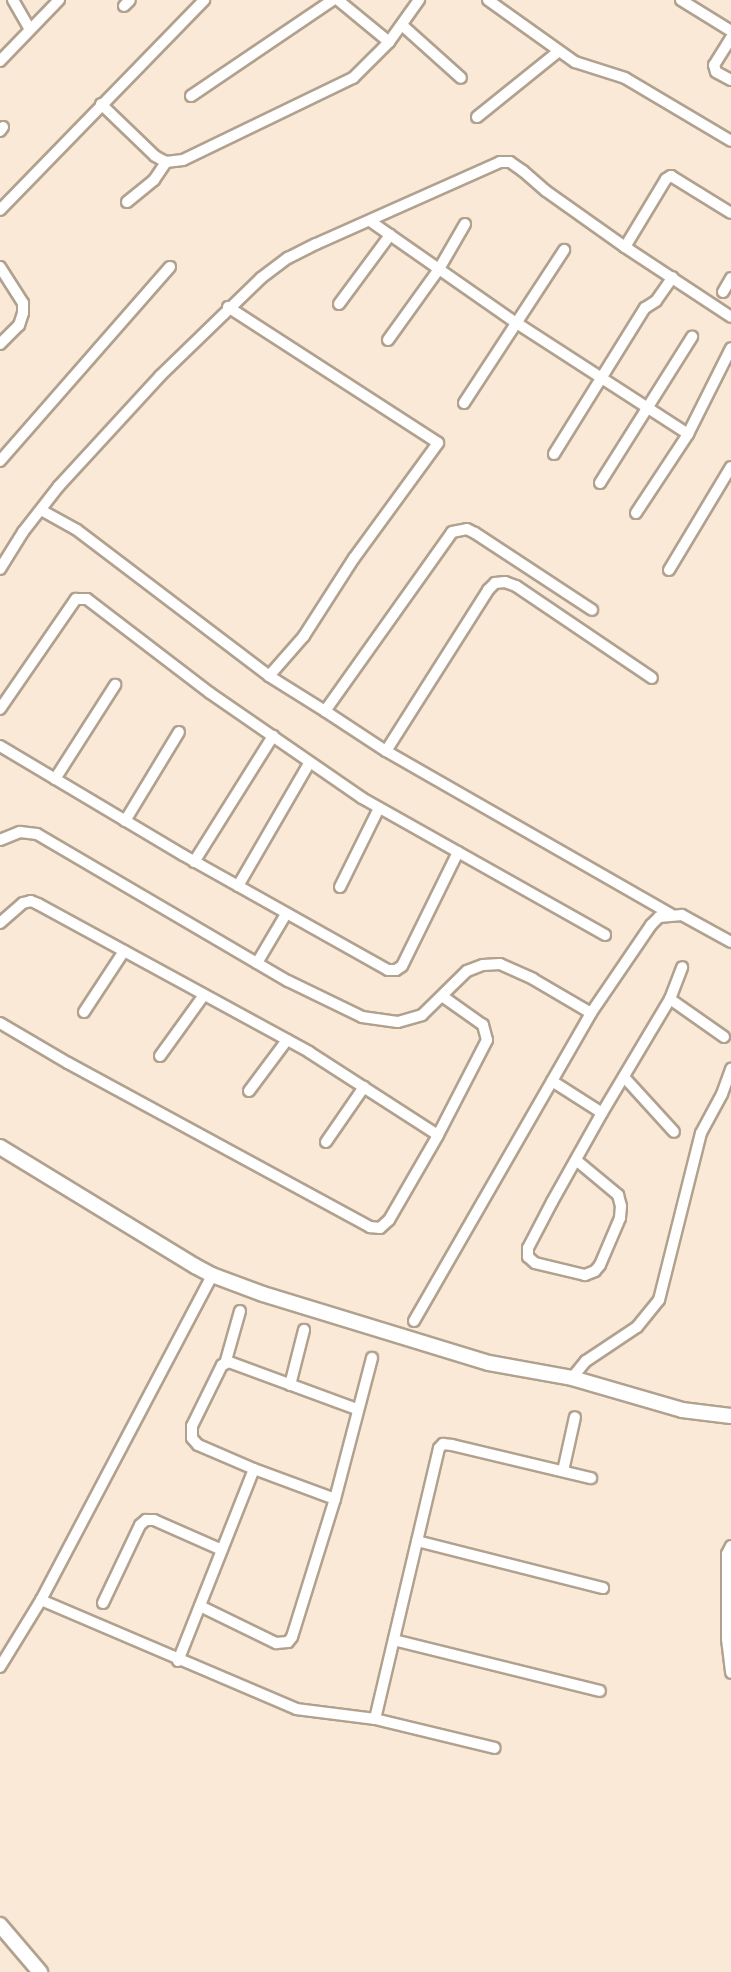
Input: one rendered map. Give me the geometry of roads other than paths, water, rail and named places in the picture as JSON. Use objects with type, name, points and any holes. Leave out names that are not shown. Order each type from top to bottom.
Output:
[{"type":"street","points":[[13,0],[29,28]]},
{"type":"street","points":[[0,61],[29,28],[59,0]]},
{"type":"street","points":[[0,210],[204,0]]},
{"type":"street","points":[[190,96],[333,0]]},
{"type":"street","points":[[338,0],[389,42]]},
{"type":"street","points":[[101,104],[155,156],[166,162],[183,160],[352,78],[389,42],[419,0]]},
{"type":"street","points":[[488,0],[575,62],[625,78],[731,141]]},
{"type":"street","points":[[681,0],[731,31]]},
{"type":"street","points":[[402,25],[461,78]]},
{"type":"street","points":[[731,38],[714,65],[716,72],[731,80]]},
{"type":"street","points":[[477,117],[559,51]]},
{"type":"street","points":[[127,202],[154,180],[166,162]]},
{"type":"street","points":[[0,569],[59,486],[160,376],[261,278],[288,258],[500,162],[510,162],[625,247],[731,317]]},
{"type":"street","points":[[625,247],[666,179],[671,176],[731,213]]},
{"type":"street","points":[[370,221],[515,322],[688,434]]},
{"type":"street","points":[[388,340],[439,269],[465,224]]},
{"type":"street","points":[[339,304],[390,235]]},
{"type":"street","points":[[464,403],[564,250]]},
{"type":"street","points":[[0,267],[23,303],[20,325],[0,344]]},
{"type":"street","points":[[0,461],[170,267]]},
{"type":"street","points":[[554,454],[645,308],[656,301],[673,277]]},
{"type":"street","points":[[723,292],[731,278]]},
{"type":"street","points":[[228,308],[438,443],[354,558],[304,636],[269,676]]},
{"type":"street","points":[[600,483],[692,337]]},
{"type":"street","points":[[636,513],[688,434],[731,348]]},
{"type":"street","points":[[669,570],[731,467]]},
{"type":"street","points":[[41,510],[77,530],[269,676],[386,751],[671,914]]},
{"type":"street","points":[[325,711],[452,532],[467,529],[475,532],[592,610]]},
{"type":"street","points":[[386,751],[488,590],[495,584],[505,582],[516,586],[652,678]]},
{"type":"street","points":[[0,709],[76,599],[82,597],[210,693],[380,808],[605,935]]},
{"type":"street","points":[[55,779],[115,685]]},
{"type":"street","points":[[125,821],[179,732]]},
{"type":"street","points":[[194,862],[273,736]]},
{"type":"street","points":[[0,746],[194,862],[388,970],[396,970],[402,966],[458,852]]},
{"type":"street","points":[[238,886],[310,762]]},
{"type":"street","points":[[340,887],[380,808]]},
{"type":"street","points":[[0,840],[20,832],[37,834],[257,963],[362,1017],[398,1022],[422,1015],[467,971],[483,965],[500,964],[533,979],[591,1013]]},
{"type":"street","points":[[0,923],[23,903],[31,901],[287,1040],[438,1135]]},
{"type":"street","points":[[257,963],[286,914]]},
{"type":"street","points":[[414,1321],[591,1013],[651,925],[659,917],[671,914],[682,915],[731,942]]},
{"type":"street","points":[[84,1012],[124,951]]},
{"type":"street","points":[[576,1160],[618,1195],[621,1206],[620,1218],[600,1265],[594,1272],[585,1275],[535,1263],[528,1257],[528,1248],[576,1160],[602,1113],[670,999],[682,967]]},
{"type":"street","points":[[160,1056],[204,995]]},
{"type":"street","points":[[0,1023],[68,1063],[370,1227],[380,1228],[389,1220],[438,1135],[487,1040],[483,1025],[442,996]]},
{"type":"street","points":[[670,999],[724,1037]]},
{"type":"street","points":[[249,1091],[287,1040]]},
{"type":"street","points":[[572,1378],[586,1360],[638,1327],[659,1300],[701,1133],[726,1096],[731,1069]]},
{"type":"street","points":[[624,1077],[674,1132]]},
{"type":"street","points":[[552,1081],[602,1113]]},
{"type":"street","points":[[326,1142],[364,1087]]},
{"type":"street","points":[[0,1147],[212,1275],[263,1294],[489,1363],[572,1378],[681,1410],[731,1416]]},
{"type":"street","points":[[0,1667],[41,1600],[212,1275]]},
{"type":"street","points":[[240,1311],[225,1364],[192,1426],[192,1438],[198,1445],[254,1470],[335,1499]]},
{"type":"street","points":[[290,1385],[304,1330]]},
{"type":"street","points":[[200,1606],[276,1643],[288,1642],[292,1637],[335,1499],[372,1358]]},
{"type":"street","points":[[225,1364],[229,1362],[357,1409]]},
{"type":"street","points":[[563,1471],[575,1418]]},
{"type":"street","points":[[375,1719],[439,1448],[443,1444],[591,1478]]},
{"type":"street","points":[[178,1661],[254,1470]]},
{"type":"street","points":[[103,1603],[140,1525],[146,1520],[154,1520],[222,1550]]},
{"type":"street","points":[[417,1541],[603,1588]]},
{"type":"street","points":[[731,1546],[727,1554],[727,1639],[731,1673]]},
{"type":"street","points":[[41,1600],[178,1661],[296,1709],[375,1719],[495,1748]]},
{"type":"street","points":[[394,1640],[600,1691]]},
{"type":"street","points":[[0,1925],[40,1972]]}]
